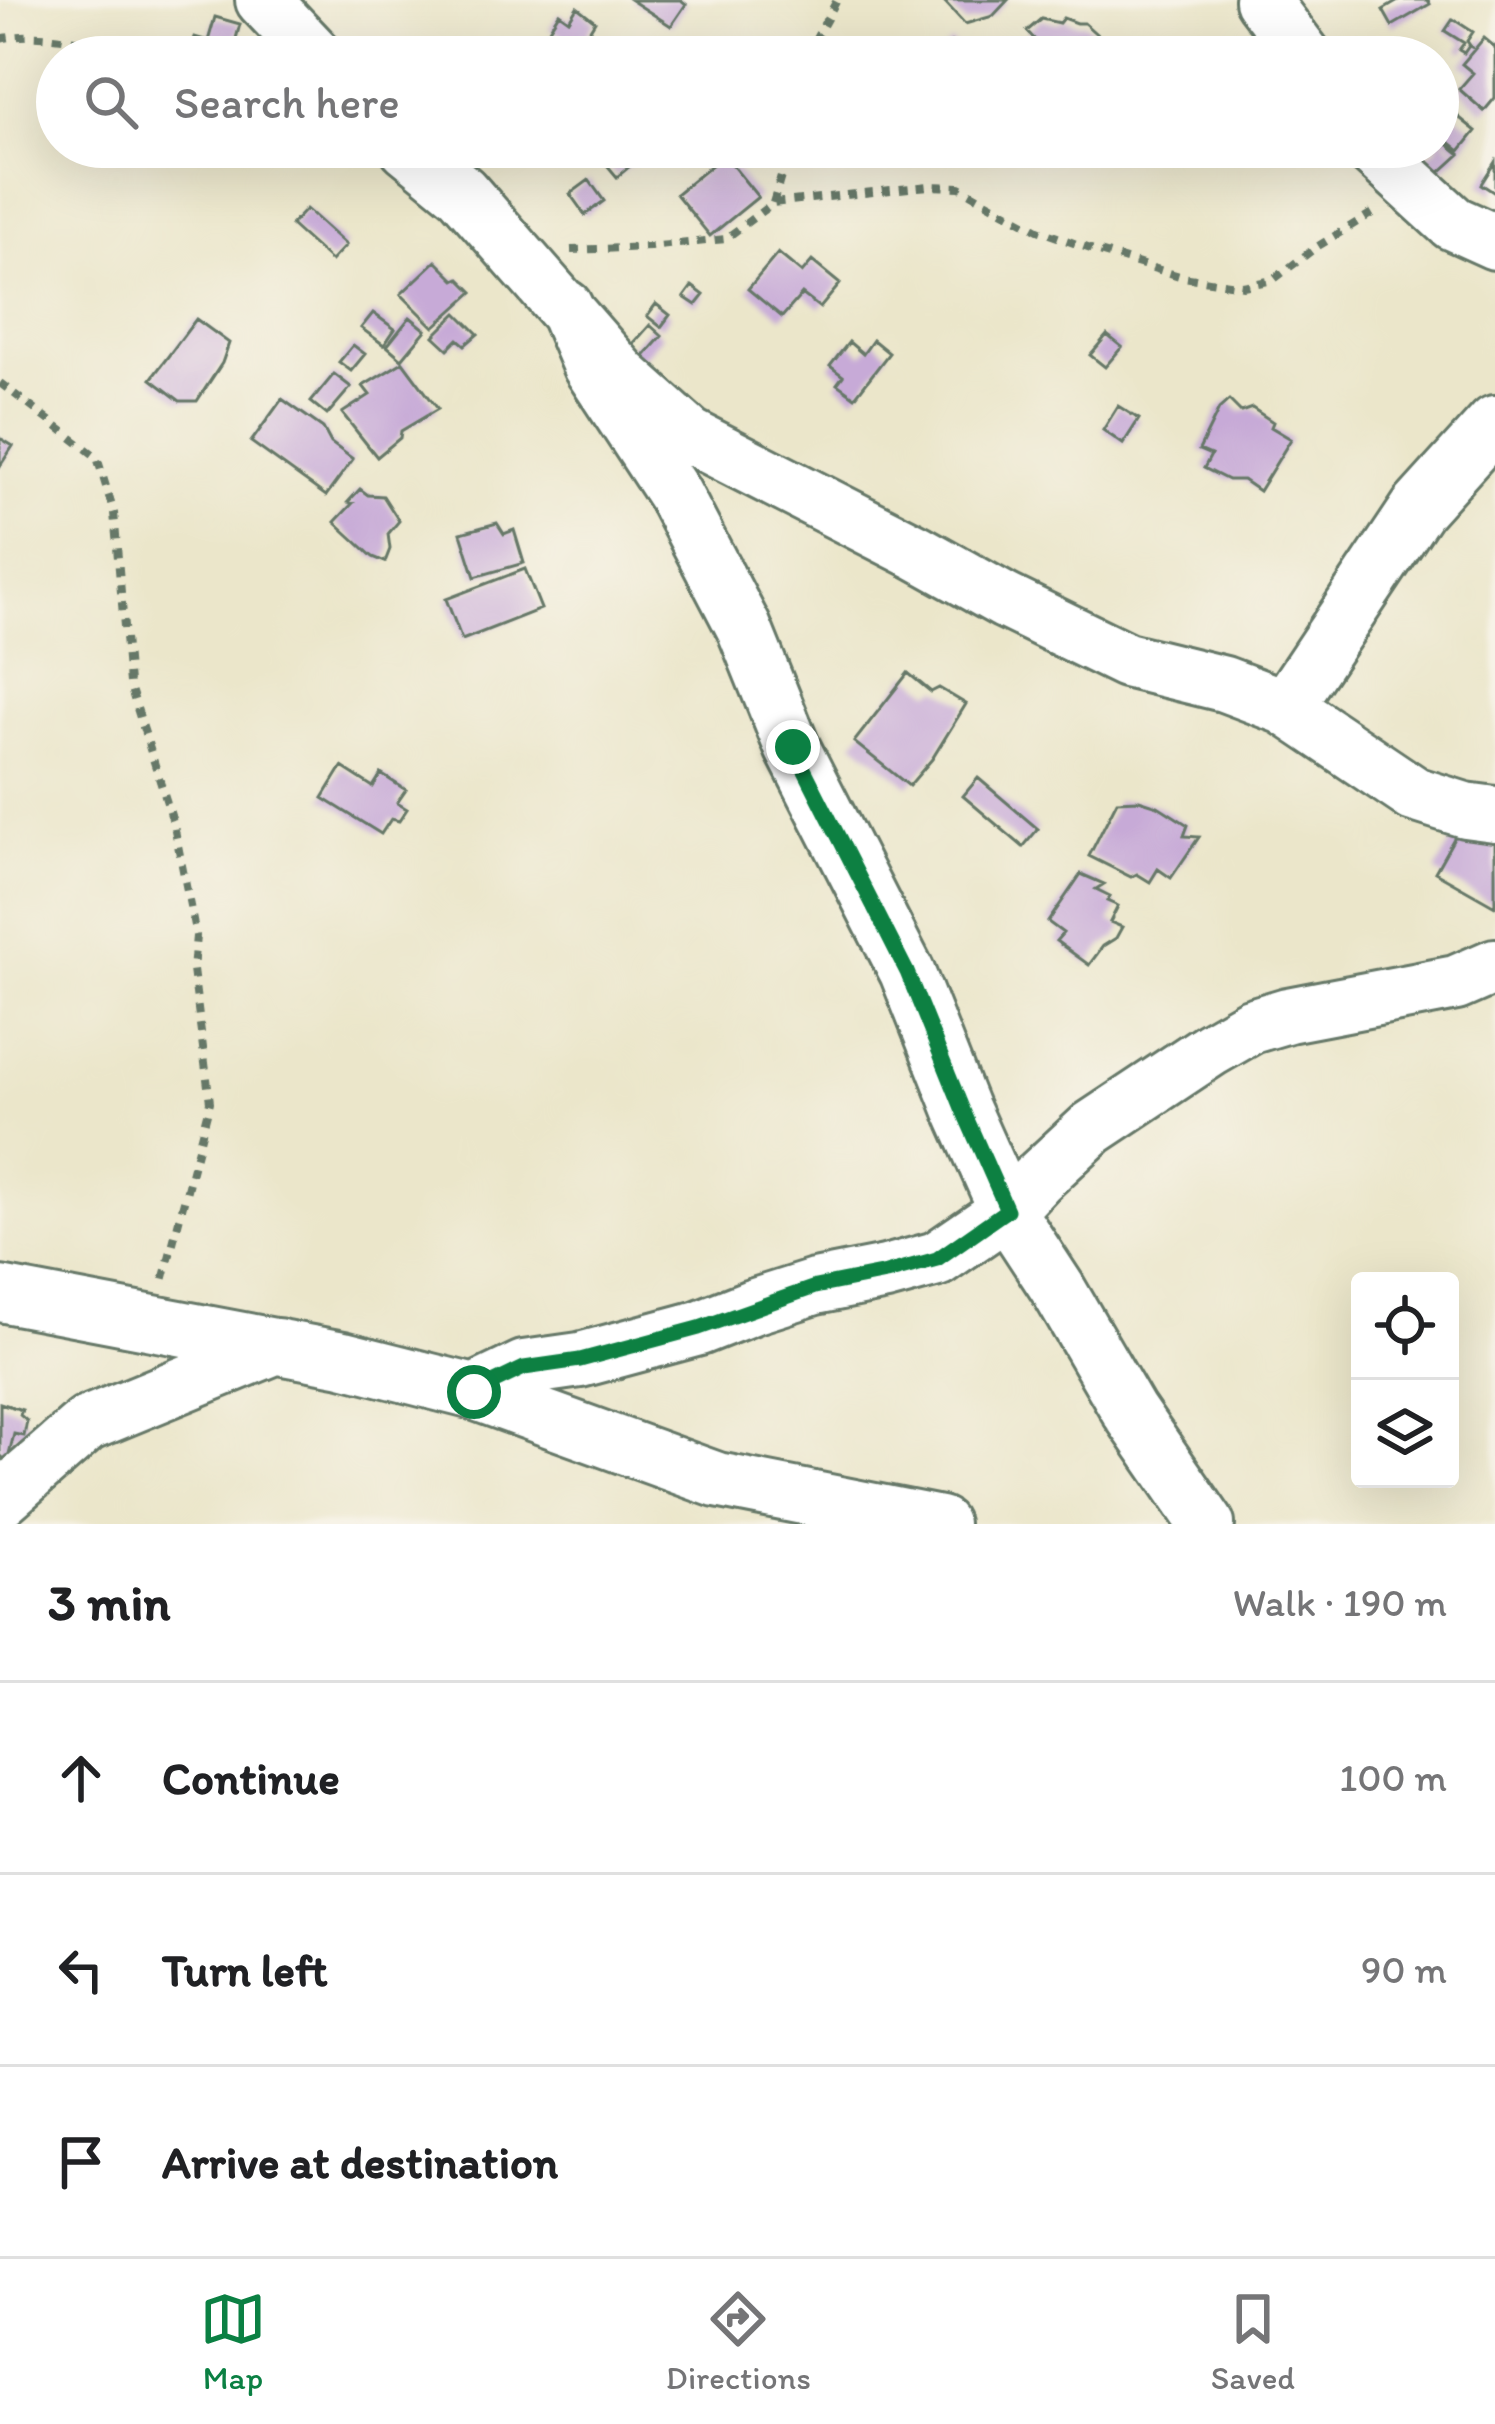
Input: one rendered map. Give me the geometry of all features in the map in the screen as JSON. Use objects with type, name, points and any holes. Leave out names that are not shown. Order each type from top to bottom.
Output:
[{"type":"street","points":[[263,0],[297,36]]},
{"type":"street","points":[[1262,0],[1289,36]]},
{"type":"street","points":[[432,168],[461,192],[622,376],[690,436],[1126,660],[1224,684],[1286,707],[1414,794],[1495,814]]},
{"type":"street","points":[[1392,168],[1453,223],[1495,242]]},
{"type":"street","points":[[565,308],[590,366],[674,494],[744,628],[793,747],[907,972],[1007,1210],[1129,1411],[1207,1524]]},
{"type":"street","points":[[1286,707],[1418,508],[1495,423]]},
{"type":"street","points":[[474,1392],[524,1368],[580,1360],[680,1334],[815,1287],[937,1259],[1007,1210],[1092,1128],[1251,1027],[1288,1015],[1456,982],[1495,966]]},
{"type":"street","points":[[0,1294],[343,1359],[474,1392],[717,1480],[940,1524]]},
{"type":"street","points":[[0,1500],[87,1424],[277,1346]]},
{"type":"path","points":[[817,36],[837,0]]},
{"type":"path","points":[[0,39],[36,37]]},
{"type":"path","points":[[773,203],[784,168]]},
{"type":"path","points":[[515,253],[725,239],[773,203],[910,187],[960,187],[1038,230],[1096,251],[1183,277],[1243,286],[1273,280],[1315,248],[1413,188]]},
{"type":"path","points":[[0,382],[97,458],[114,513],[129,683],[174,825],[196,936],[193,970],[210,1102],[152,1323]]},
{"type":"building","points":[[631,0],[681,0],[686,4],[671,26]]},
{"type":"building","points":[[943,0],[1008,0],[993,16],[965,24]]},
{"type":"building","points":[[1400,0],[1428,0],[1430,4],[1392,26],[1383,10]]},
{"type":"building","points":[[577,7],[595,21],[586,36],[562,36],[549,29],[559,13],[569,20]]},
{"type":"building","points":[[215,17],[240,24],[237,36],[209,36]]},
{"type":"building","points":[[1063,18],[1084,23],[1099,36],[1032,36],[1027,31],[1041,19],[1059,23]]},
{"type":"building","points":[[1453,19],[1473,32],[1467,41],[1471,47],[1464,53],[1459,50],[1464,43],[1459,36],[1445,31]]},
{"type":"building","points":[[1484,38],[1495,47],[1495,98],[1484,111],[1459,89],[1473,73],[1462,64]]},
{"type":"building","points":[[1459,117],[1476,131],[1459,150]]},
{"type":"building","points":[[1495,162],[1495,193],[1481,184]]},
{"type":"building","points":[[708,168],[735,168],[758,197],[710,236],[676,194]]},
{"type":"building","points":[[589,180],[604,201],[585,215],[570,194]]},
{"type":"building","points":[[306,209],[346,245],[331,261],[291,225]]},
{"type":"building","points":[[778,253],[802,273],[812,261],[840,284],[820,308],[802,294],[782,317],[748,289]]},
{"type":"building","points":[[436,261],[473,292],[434,327],[401,294]]},
{"type":"building","points":[[692,286],[704,295],[696,305],[684,297]]},
{"type":"building","points":[[656,304],[670,315],[661,327],[647,316]]},
{"type":"building","points":[[373,313],[395,329],[384,345],[361,328]]},
{"type":"building","points":[[457,313],[478,334],[465,345],[458,339],[448,349],[434,336]]},
{"type":"building","points":[[410,317],[426,330],[402,359],[387,346]]},
{"type":"building","points":[[196,319],[229,343],[197,401],[180,401],[151,379]]},
{"type":"building","points":[[650,325],[662,336],[637,364],[625,353]]},
{"type":"building","points":[[1107,335],[1122,347],[1105,367],[1090,355]]},
{"type":"building","points":[[873,340],[889,353],[855,397],[837,384],[843,376],[830,366],[849,342],[863,354]]},
{"type":"building","points":[[353,345],[365,354],[351,371],[339,362]]},
{"type":"building","points":[[403,362],[438,409],[401,431],[400,438],[377,457],[342,413],[370,395],[363,386]]},
{"type":"building","points":[[334,374],[351,387],[327,415],[311,402]]},
{"type":"building","points":[[282,399],[323,428],[331,443],[353,459],[326,496],[251,442]]},
{"type":"building","points":[[1229,400],[1241,412],[1252,408],[1291,439],[1259,491],[1243,480],[1228,480],[1204,468],[1211,455],[1199,450],[1219,409]]},
{"type":"building","points":[[1118,406],[1139,419],[1123,444],[1103,430]]},
{"type":"building","points":[[0,438],[13,446],[0,466]]},
{"type":"building","points":[[360,489],[383,496],[399,521],[388,534],[385,562],[335,522]]},
{"type":"building","points":[[497,523],[504,534],[514,530],[524,563],[475,577],[461,533]]},
{"type":"building","points":[[525,569],[541,609],[462,640],[446,599]]},
{"type":"building","points":[[908,673],[931,692],[939,688],[966,704],[909,786],[854,742]]},
{"type":"building","points":[[342,767],[373,787],[381,774],[406,790],[397,803],[407,809],[399,821],[391,819],[381,834],[323,798]]},
{"type":"building","points":[[978,778],[1038,829],[1023,847],[963,796]]},
{"type":"building","points":[[1139,800],[1188,825],[1184,836],[1199,837],[1171,878],[1158,869],[1150,882],[1137,874],[1131,877],[1089,856],[1117,801]]},
{"type":"building","points":[[1467,815],[1495,831],[1495,906],[1435,872]]},
{"type":"building","points":[[1081,874],[1104,884],[1096,889],[1118,906],[1110,922],[1122,927],[1089,965],[1056,941],[1063,933],[1048,922]]},
{"type":"building","points":[[0,1403],[22,1410],[20,1415],[27,1421],[24,1436],[14,1434],[7,1462],[0,1455]]},
{"type":"route","points":[[474,1392],[524,1368],[580,1360],[699,1328],[815,1287],[937,1259],[1007,1210],[907,972],[793,747]]}]
